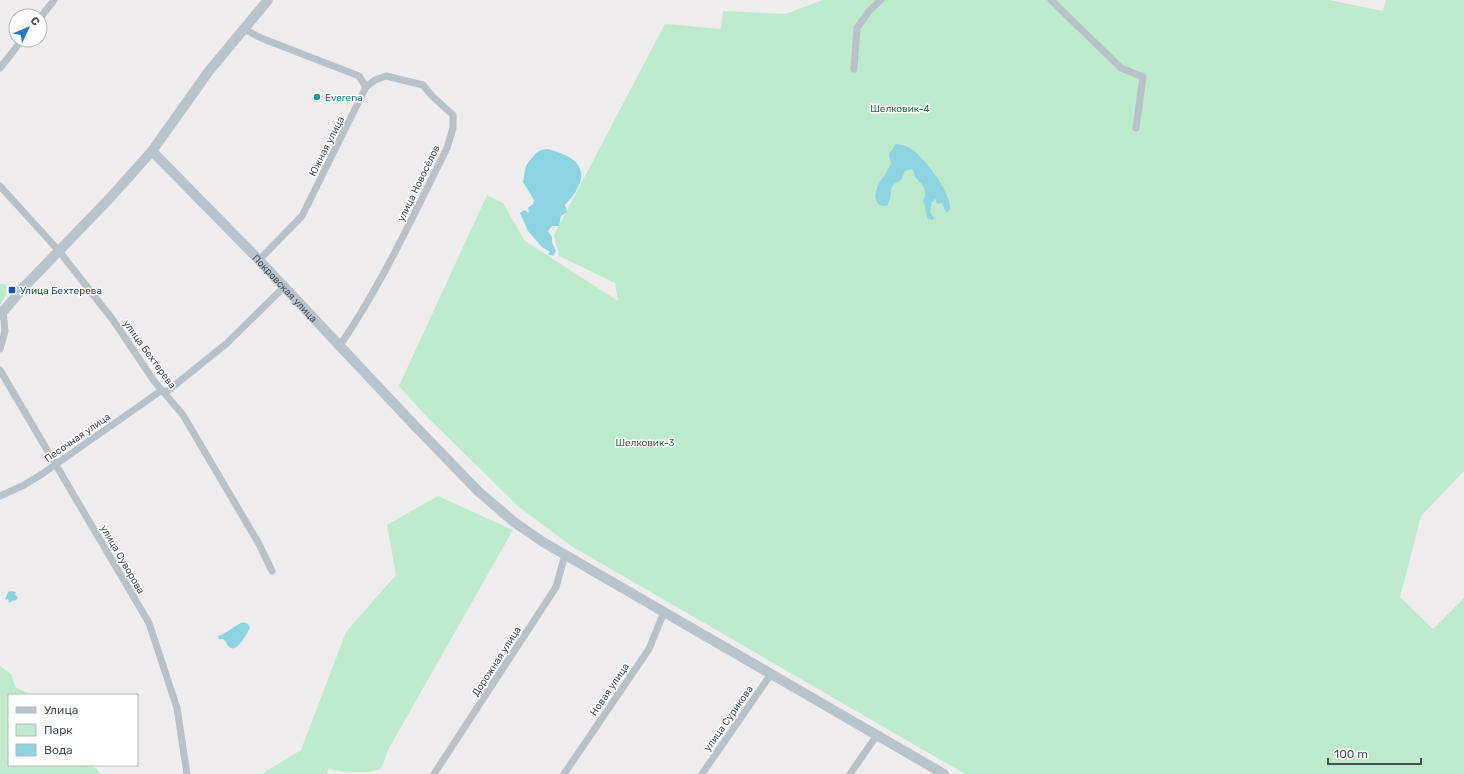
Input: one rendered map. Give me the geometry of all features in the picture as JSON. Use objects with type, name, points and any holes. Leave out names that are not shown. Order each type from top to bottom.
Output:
[{"type":"street","points":[[48,8],[54,0]]},
{"type":"street","points":[[0,349],[4,331],[1,313],[152,151],[209,71],[268,0]]},
{"type":"street","points":[[854,69],[857,28],[869,11],[881,0]]},
{"type":"street","points":[[1051,0],[1121,68],[1143,77],[1136,128]]},
{"type":"street","points":[[244,29],[261,38],[359,76],[366,87]]},
{"type":"street","points":[[0,68],[16,48]]},
{"type":"street","name":"улица Новосёлов","points":[[339,347],[355,324],[382,276],[447,148],[453,128],[453,115],[432,96],[423,85],[386,76],[375,80],[366,87]]},
{"type":"street","name":"Южная улица","points":[[259,260],[302,216],[366,87]]},
{"type":"street","name":"Покровская улица","points":[[152,151],[259,260],[339,347],[416,427],[484,496],[514,522],[565,555],[944,774]]},
{"type":"street","name":"улица Бехтерева","points":[[0,186],[59,251],[113,320],[154,381],[182,414],[259,544],[272,571]]},
{"type":"street","name":"Песочная улица","points":[[0,496],[24,485],[164,391],[226,344],[284,287]]},
{"type":"street","name":"улица Суворова","points":[[0,370],[149,623],[177,708],[187,774]]},
{"type":"street","name":"Дорожная улица","points":[[434,774],[556,587],[565,555]]},
{"type":"street","name":"Новая улица","points":[[564,774],[649,649],[664,612]]},
{"type":"street","name":"улица Сурикова","points":[[702,774],[771,674]]},
{"type":"street","points":[[850,774],[877,735]]},
{"type":"green space","points":[[823,0],[1329,0],[1383,11],[1386,0],[1464,0],[1464,471],[1421,516],[1400,597],[1433,629],[1464,598],[1464,774],[965,774],[573,547],[519,507],[425,415],[399,386],[487,195],[503,203],[525,241],[618,301],[615,283],[559,256],[554,235],[665,24],[721,29],[723,11],[785,14]]},
{"type":"green space","points":[[0,284],[4,284],[6,286],[6,295],[0,305]]},
{"type":"green space","points":[[438,496],[513,530],[389,748],[380,769],[370,772],[348,772],[329,769],[327,774],[264,774],[301,750],[346,632],[396,575],[387,525]]},
{"type":"green space","points":[[0,666],[11,674],[16,688],[31,694],[8,694],[8,766],[91,766],[96,768],[100,774],[0,774]]},
{"type":"water","points":[[896,144],[907,146],[921,157],[928,165],[946,194],[950,209],[947,213],[942,203],[937,204],[935,199],[932,202],[930,212],[934,218],[933,220],[928,219],[923,201],[925,191],[912,169],[905,171],[901,180],[894,184],[891,189],[890,199],[887,206],[879,205],[875,194],[876,190],[891,164],[889,154]]},
{"type":"water","points":[[547,149],[569,157],[579,166],[581,172],[581,179],[577,190],[565,205],[567,212],[561,216],[559,226],[552,226],[548,231],[552,237],[552,243],[556,251],[553,256],[548,254],[550,252],[542,247],[528,231],[520,213],[524,210],[529,213],[528,208],[533,204],[534,200],[523,182],[526,166],[536,153]]},
{"type":"water","points":[[8,592],[16,592],[15,594],[18,598],[9,603],[8,599],[5,599]]},
{"type":"water","points":[[244,622],[248,624],[250,628],[235,648],[229,647],[223,639],[219,639],[218,636]]},
{"type":"place","name":"Everena","points":[[317,97]]},
{"type":"place","name":"Улица Бехтерева","points":[[12,290]]},
{"type":"park label","name":"Шелковик-4","points":[[900,108]]},
{"type":"park label","name":"Шелковик-3","points":[[645,442]]}]
